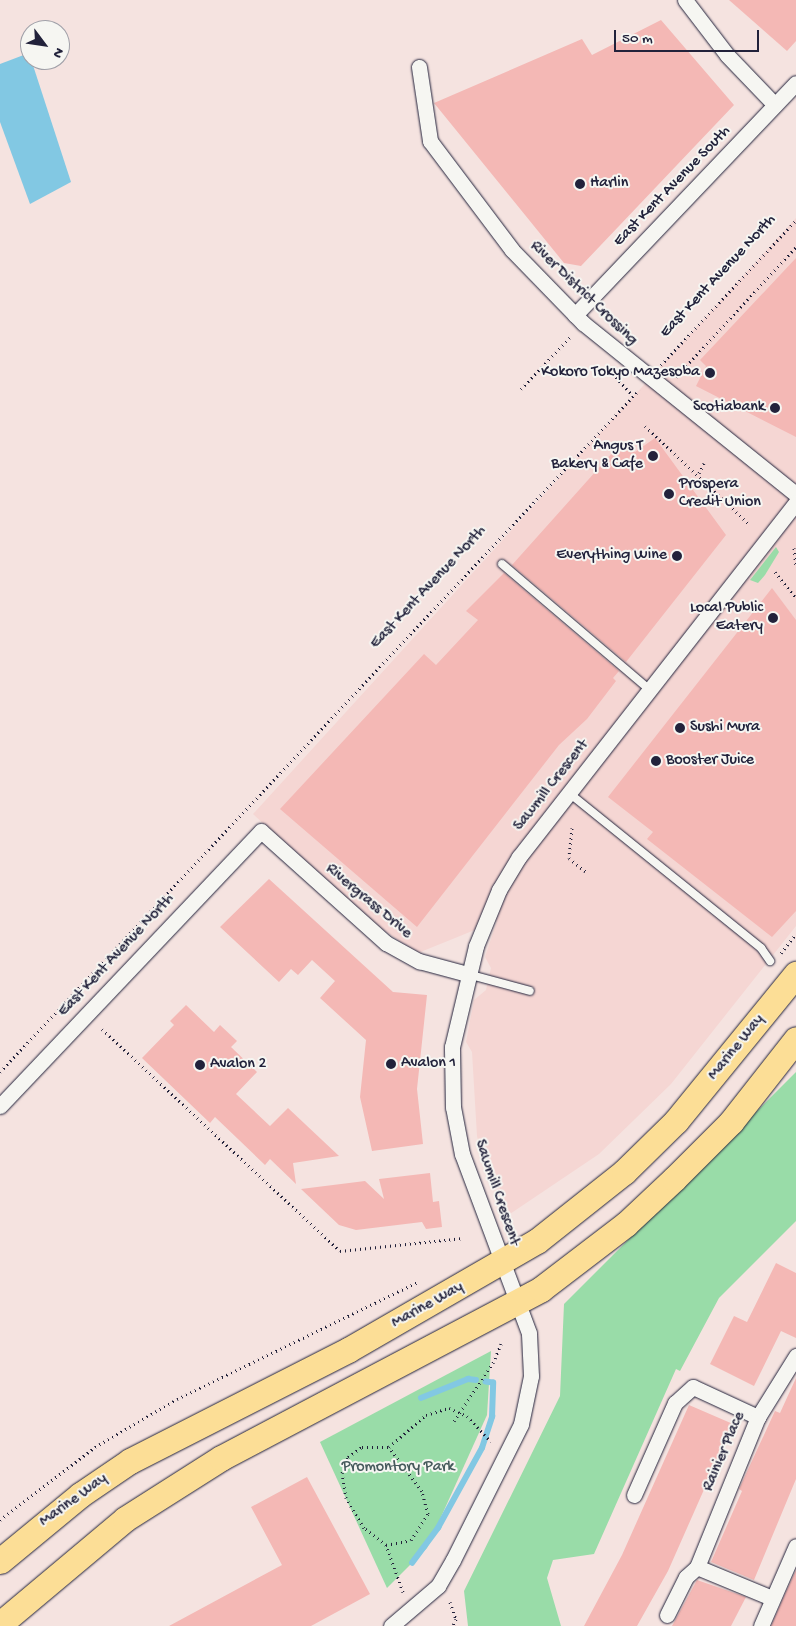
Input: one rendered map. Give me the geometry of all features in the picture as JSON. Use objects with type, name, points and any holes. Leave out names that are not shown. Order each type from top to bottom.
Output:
[{"type":"main road","name":"Marine Way","points":[[0,1561],[80,1495],[130,1461],[348,1350],[502,1263],[537,1241],[624,1172],[676,1121],[796,974]]},
{"type":"main road","points":[[0,1624],[68,1563],[125,1519],[222,1458],[517,1303],[633,1218],[731,1122],[796,1039]]},
{"type":"street","points":[[685,0],[727,56],[775,105]]},
{"type":"street","name":"River District Crossing","points":[[419,67],[430,140],[512,250],[579,319],[796,494]]},
{"type":"street","name":"East Kent Avenue South","points":[[579,319],[796,83]]},
{"type":"street","name":"Sawmill Crescent","points":[[391,1626],[438,1586],[521,1424],[531,1376],[529,1333],[462,1154],[453,1107],[452,1047],[467,974],[499,890],[518,857],[796,502]]},
{"type":"street","name":"Rivergrass Drive","points":[[261,831],[386,943],[419,961],[467,974]]},
{"type":"street","name":"East Kent Avenue North","points":[[0,1106],[261,831]]},
{"type":"street","name":"Rainier Place","points":[[666,1615],[686,1577],[697,1567],[758,1417],[796,1356]]},
{"type":"street","points":[[634,1495],[675,1403],[693,1387],[758,1417]]},
{"type":"street","points":[[761,1626],[796,1546]]},
{"type":"street","points":[[697,1567],[772,1598]]},
{"type":"lane","points":[[502,564],[649,689]]},
{"type":"lane","points":[[570,793],[760,948],[770,960]]},
{"type":"lane","points":[[467,974],[530,991]]},
{"type":"path","name":"East Kent Avenue North","points":[[667,359],[796,220]]},
{"type":"path","points":[[671,382],[796,247]]},
{"type":"path","points":[[521,389],[579,319]]},
{"type":"path","points":[[608,370],[633,396]]},
{"type":"path","name":"East Kent Avenue North","points":[[0,1072],[642,386]]},
{"type":"path","points":[[645,426],[699,473],[750,524]]},
{"type":"path","points":[[699,473],[704,463]]},
{"type":"path","points":[[794,548],[796,567]]},
{"type":"path","points":[[775,572],[796,598]]},
{"type":"path","points":[[572,828],[569,858],[585,871]]},
{"type":"path","points":[[779,956],[796,934]]},
{"type":"path","points":[[102,1029],[340,1251],[463,1238]]},
{"type":"path","points":[[0,1520],[95,1448],[177,1399],[427,1277]]},
{"type":"path","points":[[454,1421],[493,1363],[501,1344]]},
{"type":"path","points":[[403,1592],[386,1545],[364,1528],[346,1498],[342,1473],[348,1457],[362,1447],[389,1448],[426,1415],[449,1408],[460,1413],[490,1441]]},
{"type":"path","points":[[386,1545],[411,1540],[428,1514],[422,1491],[389,1448]]},
{"type":"path","points":[[450,1602],[456,1619],[453,1626]]},
{"type":"shaded area","points":[[796,218],[796,926],[671,1084],[599,1154],[507,1216],[485,1168],[477,1136],[472,1052],[466,1042],[474,1000],[486,990],[491,968],[485,957],[497,921],[418,953],[371,922],[253,814]]},
{"type":"green space","points":[[776,547],[779,552],[765,575],[758,583],[750,580]]},
{"type":"green space","points":[[796,1072],[796,1221],[719,1298],[680,1371],[676,1369],[594,1554],[553,1560],[547,1578],[561,1626],[468,1626],[464,1591],[560,1396],[564,1304]]},
{"type":"green space","name":"Promontory Park","points":[[491,1351],[487,1415],[427,1548],[387,1588],[320,1442]]},
{"type":"water","points":[[20,56],[20,70],[35,70],[71,182],[30,204],[0,122],[0,64]]},
{"type":"building","points":[[729,0],[796,0],[796,41],[787,51]]},
{"type":"building","name":"Harlin","points":[[661,20],[734,105],[581,266],[564,263],[434,103],[582,39],[592,55]]},
{"type":"building","points":[[796,258],[796,437],[696,386],[706,366],[700,360]]},
{"type":"building","points":[[655,438],[726,535],[626,662],[512,565],[622,442],[635,452]]},
{"type":"building","points":[[504,573],[619,671],[613,678],[616,681],[587,719],[559,745],[417,927],[280,809],[424,654],[436,665],[478,620],[466,611]]},
{"type":"building","points":[[772,588],[796,620],[796,911],[772,937],[647,839],[653,832],[608,797]]},
{"type":"building","name":"Avalon 1","points":[[269,879],[393,992],[427,995],[417,1089],[423,1144],[372,1151],[360,1097],[366,1040],[320,998],[335,981],[312,960],[298,975],[291,969],[279,982],[220,927]]},
{"type":"building","points":[[186,1005],[214,1032],[220,1025],[237,1041],[231,1047],[257,1072],[236,1094],[270,1126],[288,1108],[339,1156],[293,1163],[296,1184],[270,1159],[265,1165],[215,1117],[210,1123],[142,1058],[174,1025],[170,1021]]},
{"type":"building","points":[[430,1173],[433,1202],[439,1201],[442,1227],[426,1229],[422,1222],[356,1230],[339,1225],[301,1189],[365,1181],[384,1199],[379,1179]]},
{"type":"building","points":[[776,1263],[796,1273],[796,1338],[781,1331],[754,1386],[710,1364],[734,1316],[747,1322]]},
{"type":"building","points":[[796,1378],[796,1479],[754,1580],[711,1562],[742,1491],[739,1489],[775,1411],[780,1413]]},
{"type":"building","points":[[689,1405],[733,1424],[668,1571],[637,1626],[584,1626],[622,1555]]},
{"type":"building","points":[[307,1477],[370,1594],[311,1626],[169,1626],[282,1565],[251,1507]]},
{"type":"building","points":[[796,1570],[796,1626],[771,1626],[784,1596]]},
{"type":"building","points":[[697,1580],[746,1597],[731,1626],[672,1626]]},
{"type":"waterway","points":[[421,1398],[468,1379],[476,1380]]},
{"type":"waterway","points":[[412,1563],[438,1528],[482,1448],[492,1417],[493,1383],[486,1382]]},
{"type":"place","name":"Harlin","points":[[580,184]]},
{"type":"place","name":"Kokoro Tokyo Mazesoba","points":[[710,373]]},
{"type":"place","name":"Scotiabank","points":[[775,408]]},
{"type":"place","name":"Angus T Bakery & Cafe","points":[[653,456]]},
{"type":"place","name":"Prospera Credit Union","points":[[669,494]]},
{"type":"place","name":"Everything Wine","points":[[677,556]]},
{"type":"place","name":"Local Public Eatery","points":[[773,618]]},
{"type":"place","name":"Sushi Mura","points":[[680,728]]},
{"type":"place","name":"Booster Juice","points":[[656,761]]},
{"type":"place","name":"Avalon 1","points":[[391,1064]]},
{"type":"place","name":"Avalon 2","points":[[200,1065]]}]
